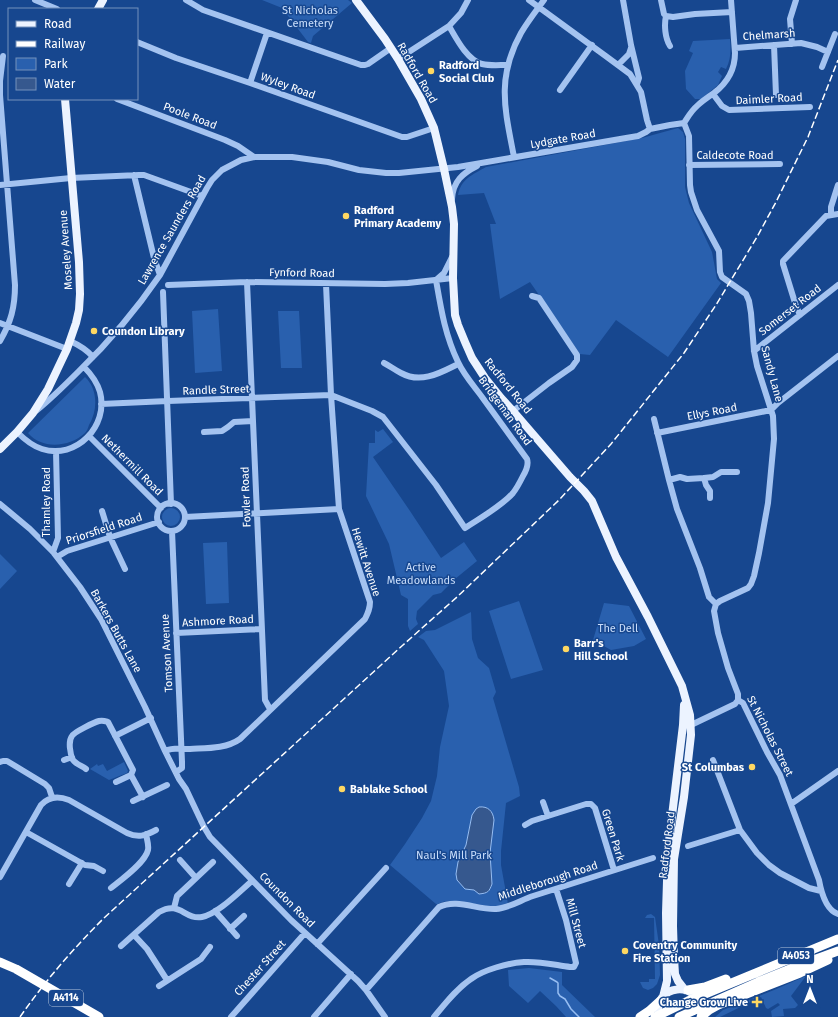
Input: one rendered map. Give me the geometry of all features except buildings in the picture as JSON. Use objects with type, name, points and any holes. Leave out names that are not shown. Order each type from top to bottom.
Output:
[{"type":"highway","points":[[687,990],[701,988],[784,955],[838,938]]},
{"type":"highway","name":"A4053","points":[[683,1015],[838,938]]},
{"type":"highway","name":"A4053","points":[[656,1017],[688,1001],[838,951]]},
{"type":"highway","points":[[700,1017],[718,1005],[800,973],[838,955]]},
{"type":"highway","name":"A4114","points":[[1,964],[16,969],[100,1017]]},
{"type":"highway","points":[[640,1017],[649,1011],[661,999]]},
{"type":"main road","name":"Radford Road","points":[[356,0],[391,48],[421,99],[434,128],[452,207],[454,224],[453,278],[455,315],[472,358],[485,378],[501,398],[592,501],[616,557],[682,686],[690,716],[691,735],[684,797],[674,859],[674,966],[677,979],[687,990],[696,996],[701,1008],[700,1017]]},
{"type":"main road","name":"Moseley Avenue","points":[[0,449],[33,413],[50,384],[68,345],[77,317],[80,294],[79,262],[65,100]]},
{"type":"main road","name":"Radford Road","points":[[659,1017],[658,1011],[667,981],[666,918],[668,849],[683,725],[684,696]]},
{"type":"main road","name":"Radford Road","points":[[676,779],[682,764],[686,732],[688,726],[691,725]]},
{"type":"main road","points":[[661,999],[675,989],[687,990]]},
{"type":"street","points":[[34,0],[54,8]]},
{"type":"street","points":[[186,0],[203,10],[365,66],[391,48]]},
{"type":"street","points":[[398,60],[449,26],[461,13],[468,0]]},
{"type":"street","points":[[529,0],[630,74],[641,92],[650,129]]},
{"type":"street","points":[[514,157],[504,99],[507,65],[522,31],[544,0]]},
{"type":"street","points":[[623,0],[631,45],[639,78],[637,84]]},
{"type":"street","points":[[661,0],[663,11],[666,16],[665,25],[667,42],[670,46]]},
{"type":"street","points":[[684,123],[696,106],[722,86],[732,69],[735,59],[735,48],[731,0]]},
{"type":"street","points":[[792,44],[790,19],[796,0]]},
{"type":"street","points":[[666,16],[673,17],[703,13],[732,12]]},
{"type":"street","points":[[449,26],[463,49],[475,60],[481,64],[507,65]]},
{"type":"street","points":[[250,83],[267,33]]},
{"type":"street","points":[[822,67],[835,34]]},
{"type":"street","name":"Wyley Road","points":[[138,42],[176,58],[402,137],[407,137],[434,128]]},
{"type":"street","name":"Chelmarsh","points":[[735,48],[805,44],[828,52]]},
{"type":"street","points":[[560,90],[592,45]]},
{"type":"street","points":[[618,65],[629,54],[631,45]]},
{"type":"street","points":[[774,45],[776,94]]},
{"type":"street","points":[[0,341],[8,326],[13,311],[15,285],[0,94],[0,81],[4,57]]},
{"type":"street","name":"Daimler Road","points":[[713,94],[722,106],[729,110],[810,107]]},
{"type":"street","name":"Poole Road","points":[[120,100],[225,140],[238,146],[254,157]]},
{"type":"street","name":"Lydgate Road","points":[[444,169],[638,136],[650,129],[684,123]]},
{"type":"street","name":"Sandy Lane","points":[[684,123],[689,136],[691,192],[697,210],[719,251],[720,272],[722,277],[746,294],[749,301],[757,366],[773,416],[774,439],[768,503],[754,576],[748,588],[716,604]]},
{"type":"street","name":"Lawrence Saunders Road","points":[[33,413],[52,398],[93,357],[116,332],[151,288],[160,275],[202,196],[212,180],[222,170],[241,160],[254,157],[292,157],[328,162],[359,170],[386,173],[444,169]]},
{"type":"street","points":[[452,207],[452,194],[457,180],[462,174],[484,163]]},
{"type":"street","name":"Caldecote Road","points":[[689,165],[780,164]]},
{"type":"street","points":[[134,175],[154,258],[160,275]]},
{"type":"street","points":[[0,185],[71,178],[144,175],[202,196]]},
{"type":"street","points":[[831,215],[831,207],[838,185]]},
{"type":"street","points":[[800,315],[783,261],[826,216],[838,214]]},
{"type":"street","points":[[436,280],[444,273],[454,254]]},
{"type":"street","name":"Fynford Road","points":[[168,285],[247,282],[385,284],[453,278]]},
{"type":"street","name":"Bridgeman Road","points":[[332,395],[372,410],[383,417],[436,485],[465,528],[486,515],[513,493],[527,469],[527,459],[458,364],[443,322],[436,280]]},
{"type":"street","name":"Fowler Road","points":[[247,282],[261,629],[265,700],[270,709]]},
{"type":"street","name":"Hewitt Avenue","points":[[165,751],[170,748],[219,747],[234,743],[240,739],[365,619],[370,609],[370,602],[339,509],[326,284]]},
{"type":"street","name":"Somerset Road","points":[[754,350],[838,285]]},
{"type":"street","points":[[163,292],[171,504]]},
{"type":"street","points":[[513,410],[572,366],[577,360],[577,355],[539,298],[532,296]]},
{"type":"street","points":[[0,323],[88,351],[93,357]]},
{"type":"street","points":[[771,410],[838,356]]},
{"type":"street","points":[[384,363],[401,374],[423,378],[441,373],[458,364]]},
{"type":"street","points":[[17,432],[28,442],[37,447],[56,451],[73,447],[89,436],[97,423],[100,414],[101,398],[98,387],[84,366]]},
{"type":"street","name":"Randle Street","points":[[101,404],[332,395]]},
{"type":"street","name":"Ellys Road","points":[[657,433],[771,410]]},
{"type":"street","points":[[654,419],[677,509],[700,568],[709,597],[716,604]]},
{"type":"street","points":[[204,432],[222,431],[234,422],[253,421]]},
{"type":"street","name":"Nethermill Road","points":[[89,436],[161,508]]},
{"type":"street","name":"Thamley Road","points":[[55,554],[58,538],[56,451]]},
{"type":"street","points":[[669,480],[680,477],[687,479],[713,477],[721,472],[737,472]]},
{"type":"street","points":[[704,478],[710,491],[710,498]]},
{"type":"street","name":"Barkers Butts Lane","points":[[0,504],[30,529],[55,554],[80,587],[101,619],[151,718],[165,751],[186,789]]},
{"type":"street","points":[[171,504],[176,504],[183,511],[185,517],[184,522],[177,530],[172,531],[161,526],[158,514],[161,508],[171,504]]},
{"type":"street","points":[[185,517],[339,509]]},
{"type":"street","points":[[102,512],[110,537],[125,569]]},
{"type":"street","name":"Priorsfield Road","points":[[55,554],[159,522]]},
{"type":"street","name":"Tomson Avenue","points":[[172,531],[182,768],[176,772]]},
{"type":"street","name":"St Nicholas Street","points":[[716,604],[714,611],[718,633],[728,668],[738,694],[738,700],[743,703],[780,775],[819,880],[825,901],[832,911],[838,914]]},
{"type":"street","name":"Ashmore Road","points":[[176,633],[261,629]]},
{"type":"street","points":[[691,725],[735,704],[738,700]]},
{"type":"street","points":[[115,736],[151,718]]},
{"type":"street","points":[[86,769],[74,761],[72,757],[70,745],[72,736],[99,721],[106,721],[108,722],[133,770],[131,775],[143,797]]},
{"type":"street","points":[[64,760],[72,757]]},
{"type":"street","points":[[0,762],[3,760],[7,761],[43,782],[49,788],[52,798]]},
{"type":"street","points":[[713,760],[740,830],[757,853],[780,873],[809,888],[821,891]]},
{"type":"street","points":[[791,804],[838,771]]},
{"type":"street","points":[[116,782],[131,775]]},
{"type":"street","points":[[133,801],[167,785]]},
{"type":"street","name":"Coundon Road","points":[[186,789],[199,818],[210,837],[305,933],[351,974],[366,990],[385,1017]]},
{"type":"street","points":[[157,790],[160,798]]},
{"type":"street","points":[[0,877],[41,805],[52,798],[60,797],[70,800],[127,833],[137,836],[156,830]]},
{"type":"street","points":[[543,802],[548,816]]},
{"type":"street","name":"Green Park","points":[[525,825],[532,821],[586,804],[592,805],[595,808],[614,870]]},
{"type":"street","points":[[688,846],[740,830]]},
{"type":"street","points":[[26,832],[85,866],[94,866],[103,871]]},
{"type":"street","points":[[111,888],[143,859],[148,850],[146,834]]},
{"type":"street","name":"Middleborough Road","points":[[366,990],[439,907],[444,904],[497,909],[652,858]]},
{"type":"street","points":[[180,860],[196,878]]},
{"type":"street","points":[[174,908],[177,896],[213,862]]},
{"type":"street","points":[[70,884],[82,863]]},
{"type":"street","points":[[317,944],[386,868]]},
{"type":"street","points":[[121,946],[159,912],[168,908],[174,908],[187,915],[196,917],[208,915],[235,896],[252,881]]},
{"type":"street","name":"Mill Street","points":[[434,1017],[462,986],[485,971],[524,962],[574,967],[576,963],[566,920],[556,889]]},
{"type":"street","points":[[215,911],[236,936]]},
{"type":"street","points":[[230,928],[244,916]]},
{"type":"street","name":"Chester Street","points":[[231,1017],[305,933]]},
{"type":"street","points":[[134,935],[147,949],[167,980]]},
{"type":"street","points":[[159,986],[201,959],[210,947]]},
{"type":"street","points":[[201,959],[206,964]]},
{"type":"street","points":[[314,1017],[351,974]]},
{"type":"green space","name":"St Nicholas Cemetery","points":[[262,0],[348,0],[352,3],[313,36],[311,43],[308,42],[282,8]]},
{"type":"green space","points":[[730,39],[729,62],[726,69],[721,67],[718,72],[722,76],[718,85],[701,99],[695,99],[686,89],[685,71],[693,53],[689,51],[693,41]]},
{"type":"green space","points":[[678,128],[683,132],[685,139],[685,187],[689,203],[712,252],[717,279],[721,283],[668,357],[616,320],[590,355],[580,354],[530,282],[500,299],[490,224],[496,224],[484,193],[458,195],[464,181],[486,167],[642,138]]},
{"type":"green space","points":[[218,309],[222,371],[195,373],[192,311]]},
{"type":"green space","points":[[278,311],[299,311],[302,368],[281,368]]},
{"type":"green space","points":[[85,377],[92,387],[95,400],[94,413],[86,432],[79,438],[64,444],[56,445],[41,442],[28,433]]},
{"type":"green space","name":"Active Meadowlands","points":[[383,429],[393,442],[373,457],[441,558],[464,542],[477,561],[441,593],[433,595],[417,611],[416,619],[418,624],[410,631],[408,626],[408,599],[401,595],[389,544],[366,496],[369,443],[375,443],[375,430],[378,432]]},
{"type":"green space","points":[[171,508],[175,509],[179,513],[179,521],[175,525],[171,526],[167,525],[163,521],[162,517],[163,513],[167,509]]},
{"type":"green space","points":[[227,542],[229,603],[206,604],[203,543]]},
{"type":"green space","points":[[0,554],[17,571],[0,589]]},
{"type":"green space","points":[[519,601],[543,670],[511,679],[489,611]]},
{"type":"green space","name":"The Dell","points":[[604,603],[629,606],[646,639],[634,646],[611,650],[593,640]]},
{"type":"green space","name":"Naul's Mill Park","points":[[471,612],[472,639],[478,658],[489,668],[496,692],[493,698],[519,787],[520,796],[506,803],[501,865],[508,904],[495,907],[456,901],[436,904],[390,865],[422,818],[431,801],[437,776],[440,747],[449,706],[444,671],[424,640],[418,637],[426,631],[435,630]]},
{"type":"green space","points":[[124,762],[128,771],[127,773],[109,780],[90,769],[97,764],[98,766],[103,764],[107,771]]},
{"type":"green space","points":[[651,914],[655,917],[659,945],[660,975],[657,984],[648,990],[643,988],[640,982],[649,982],[649,979],[655,979],[654,918],[645,918],[647,915]]},
{"type":"green space","points":[[529,968],[562,972],[562,985],[595,1017],[566,1017],[540,991],[528,1003],[509,986],[508,970]]},
{"type":"green space","points":[[806,976],[791,996],[798,1005],[795,1008],[783,1009],[784,1016],[772,1017],[771,1011],[780,1005],[778,1003],[768,1009],[766,1008],[761,997],[720,1017],[715,1017],[723,1010]]},
{"type":"water","points":[[479,807],[485,807],[490,810],[494,820],[490,853],[492,884],[488,892],[479,894],[474,890],[465,889],[457,880],[456,874],[458,862],[466,845],[472,815]]},
{"type":"waterway","points":[[550,978],[558,983],[558,993],[565,999],[571,1009],[579,1017]]},
{"type":"railway","points":[[20,1017],[39,991],[81,941],[104,918],[457,597],[559,500],[611,444],[684,353],[716,305],[757,237],[808,137],[838,60]]},
{"type":"place","name":"Radford Social Club","points":[[431,71]]},
{"type":"place","name":"Radford Primary Academy","points":[[346,216]]},
{"type":"place","name":"Coundon Library","points":[[94,331]]},
{"type":"place","name":"Barr's Hill School","points":[[566,649]]},
{"type":"place","name":"St Columbas","points":[[752,767]]},
{"type":"place","name":"Bablake School","points":[[342,789]]},
{"type":"place","name":"Coventry Community Fire Station","points":[[625,951]]},
{"type":"place","name":"Change Grow Live","points":[[757,1002]]}]
